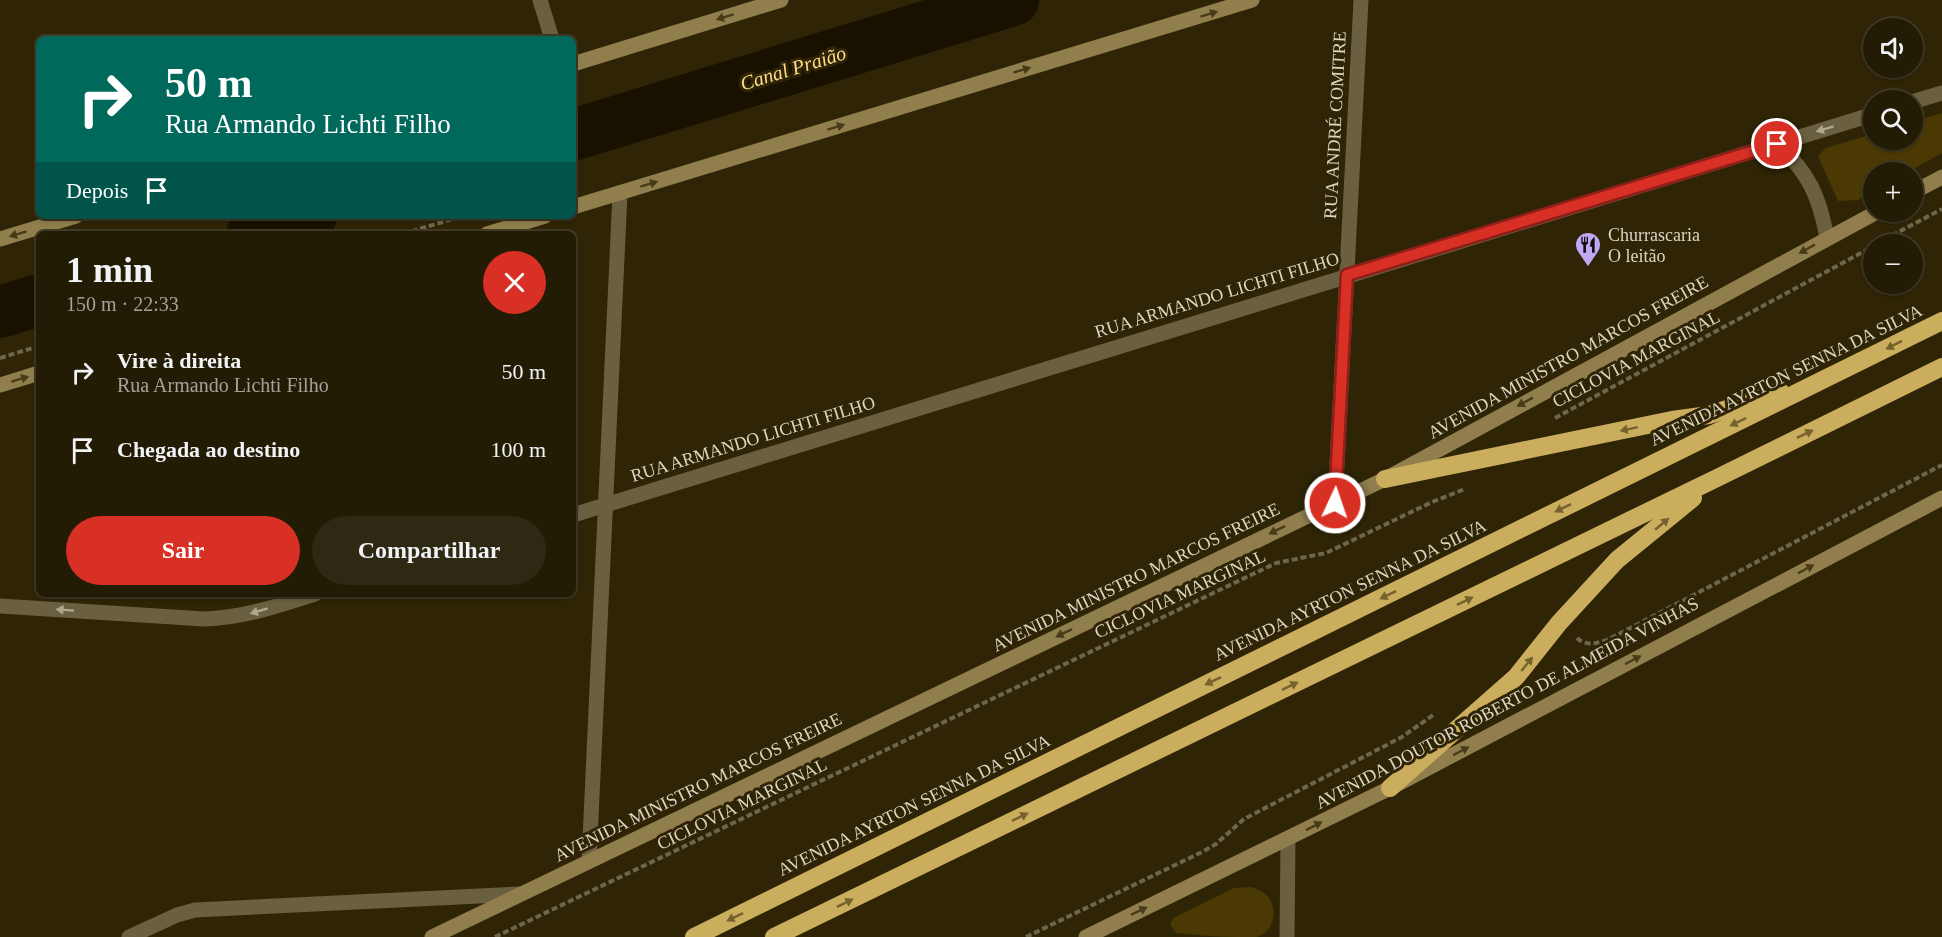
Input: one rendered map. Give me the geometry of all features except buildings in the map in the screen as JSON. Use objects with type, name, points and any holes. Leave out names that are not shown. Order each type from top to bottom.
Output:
[{"type":"highway","name":"AVENIDA AYRTON SENNA DA SILVA","points":[[694,937],[1942,321]]},
{"type":"highway","points":[[774,937],[1715,479],[1942,366]]},
{"type":"highway","points":[[1384,479],[1672,420],[1709,415],[1847,369]]},
{"type":"highway","points":[[1390,788],[1516,677],[1559,623],[1617,560],[1715,479]]},
{"type":"main road","points":[[576,63],[781,0]]},
{"type":"main road","points":[[576,206],[1252,0]]},
{"type":"main road","points":[[1923,187],[1942,177]]},
{"type":"main road","points":[[0,239],[66,219]]},
{"type":"main road","points":[[497,231],[535,219]]},
{"type":"main road","name":"AVENIDA MINISTRO MARCOS FREIRE","points":[[432,937],[1384,479],[1863,219]]},
{"type":"main road","points":[[0,385],[36,374]]},
{"type":"main road","name":"AVENIDA DOUTOR ROBERTO DE ALMEIDA VINHAS","points":[[1086,937],[1390,788],[1942,498]]},
{"type":"street","points":[[540,0],[551,36]]},
{"type":"street","name":"RUA ANDRÉ COMITRE","points":[[1335,503],[1361,0]]},
{"type":"street","points":[[1923,99],[1942,93]]},
{"type":"street","name":"RUA ARMANDO LICHTI FILHO","points":[[576,513],[1863,117]]},
{"type":"street","points":[[1777,144],[1796,162],[1810,182],[1822,211],[1827,238]]},
{"type":"street","points":[[589,861],[620,193]]},
{"type":"street","points":[[0,606],[204,619],[227,618],[252,613],[305,597]]},
{"type":"street","points":[[1287,937],[1288,839]]},
{"type":"street","points":[[129,937],[177,915],[195,910],[520,894]]},
{"type":"path","name":"CICLOVIA MARGINAL","points":[[1895,234],[1942,209]]},
{"type":"path","points":[[413,231],[452,219]]},
{"type":"path","name":"CICLOVIA MARGINAL","points":[[1542,447],[1540,430],[1546,423],[1863,251]]},
{"type":"path","points":[[0,358],[36,347]]},
{"type":"path","name":"CICLOVIA MARGINAL","points":[[495,937],[1276,562],[1326,553],[1431,502],[1467,488]]},
{"type":"shaded area","points":[[1942,113],[1942,153],[1923,164],[1863,162],[1863,197],[1858,200],[1838,201],[1818,156],[1826,148],[1863,137],[1863,150],[1923,150],[1923,119]]},
{"type":"shaded area","points":[[1251,887],[1265,894],[1273,908],[1270,926],[1261,935],[1229,937],[1176,933],[1170,925],[1173,918],[1234,888]]},
{"type":"waterway","name":"Canal Praião","points":[[576,134],[1013,0]]},
{"type":"waterway","name":"Canal Praião","points":[[262,231],[301,219]]},
{"type":"waterway","name":"Canal Praião","points":[[0,312],[36,301]]},
{"type":"place","name":"Churrascaria O leitão","points":[[1588,268]]},
{"type":"route","points":[[1335,503],[1347,275],[1777,144]]}]
